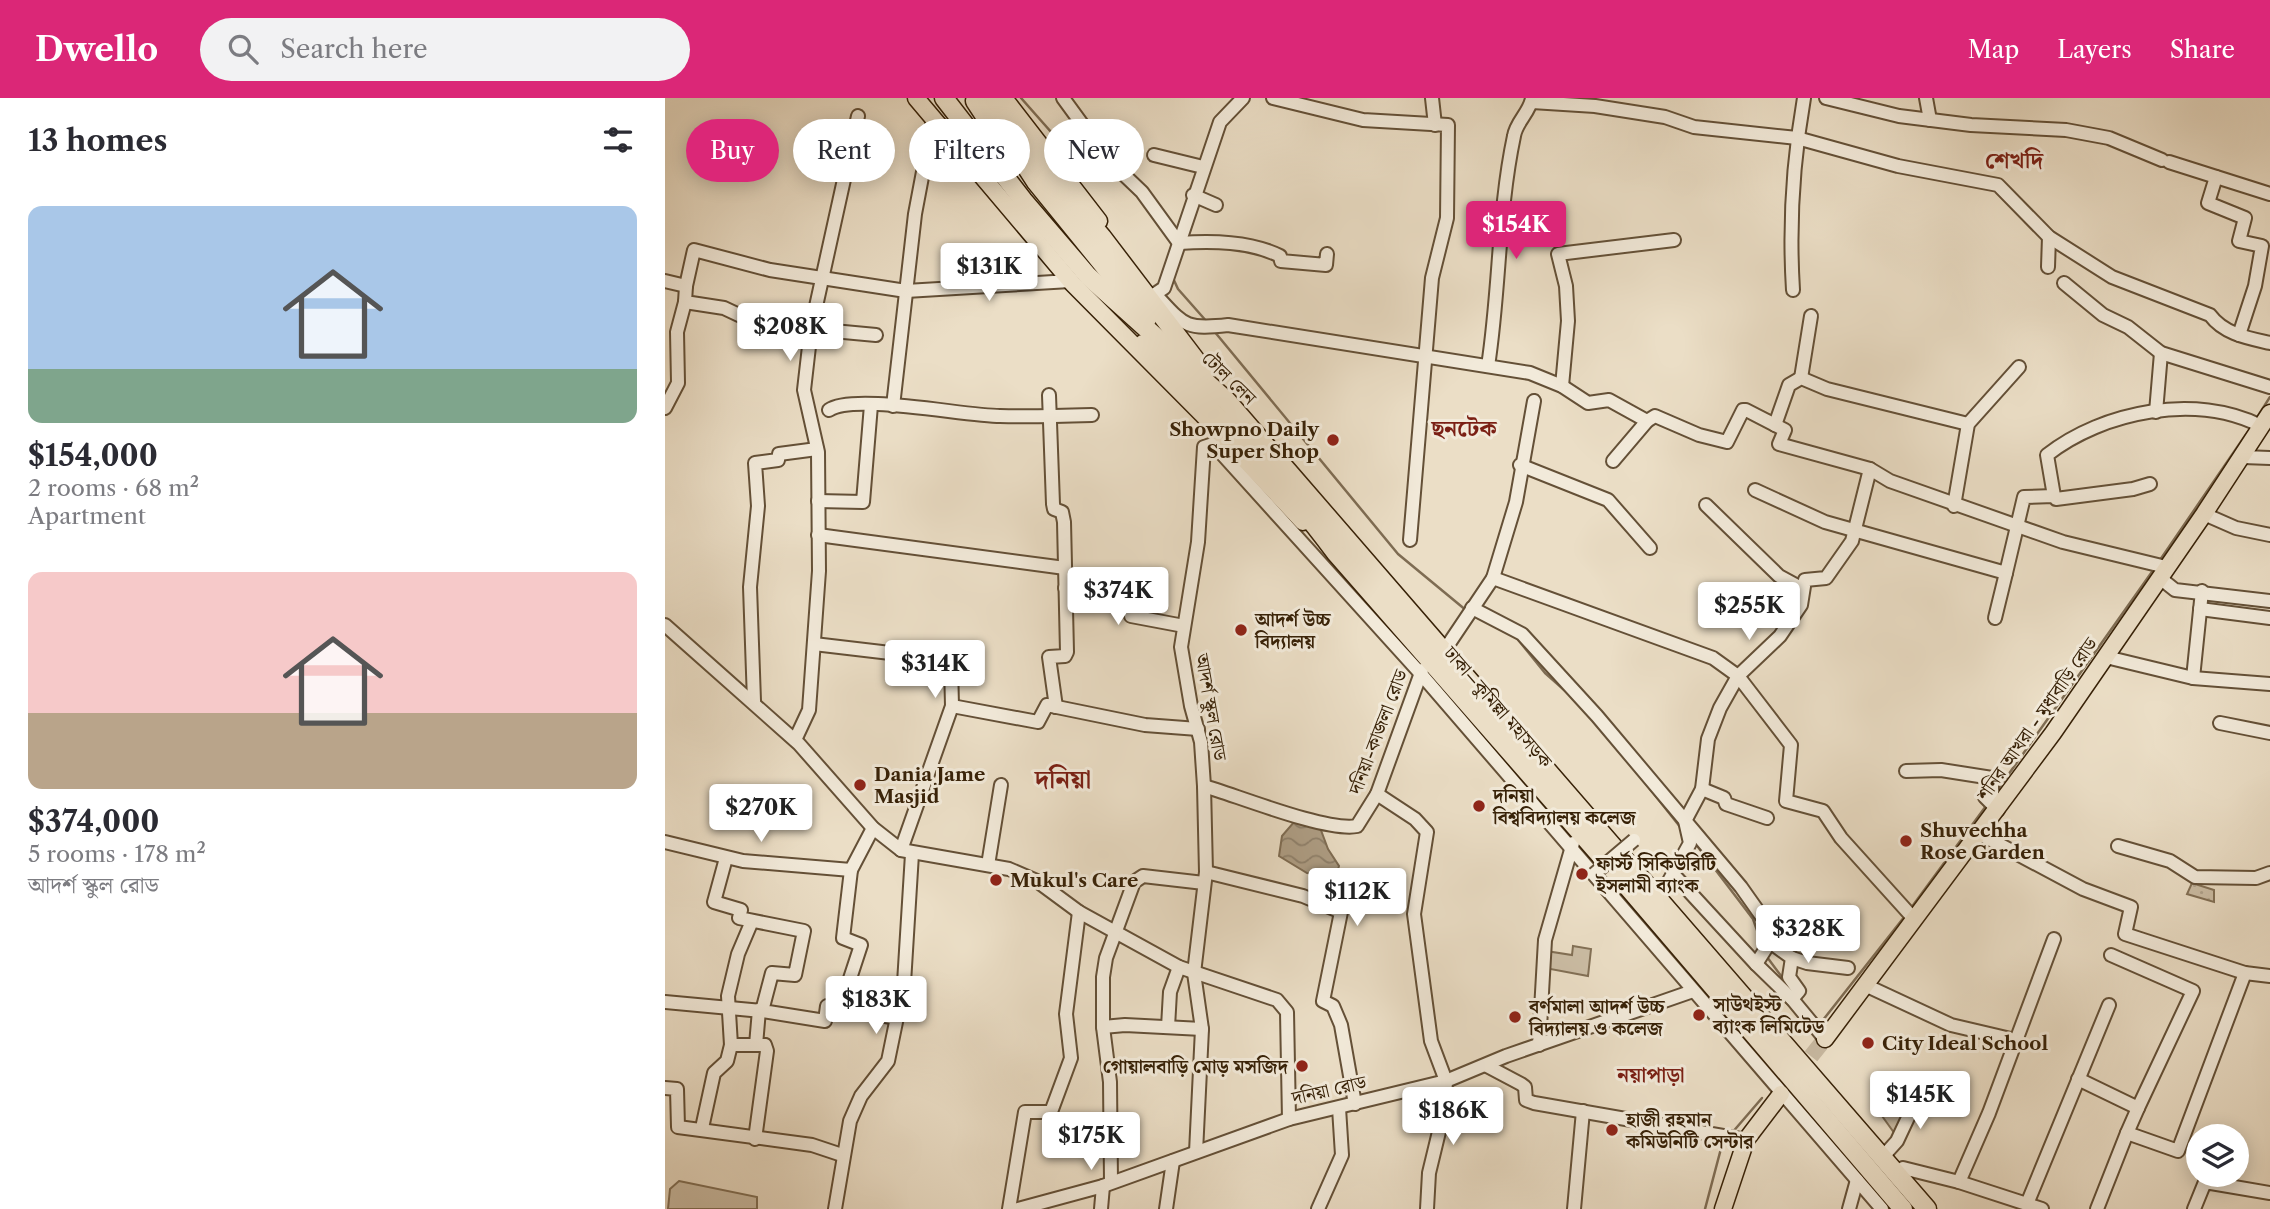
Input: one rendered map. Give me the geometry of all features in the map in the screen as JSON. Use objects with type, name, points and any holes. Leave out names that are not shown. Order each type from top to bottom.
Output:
[{"type":"highway","name":"ঢাকা–কুমিল্লা মহাসড়ক","points":[[930,98],[1076,279],[1201,397],[1309,517],[1424,666],[1502,757],[1553,815],[1578,830],[1903,1209]]},
{"type":"highway","points":[[944,98],[961,119]]},
{"type":"highway","points":[[950,98],[964,119]]},
{"type":"highway","points":[[958,98],[1023,200]]},
{"type":"highway","points":[[973,98],[1029,184],[1163,346]]},
{"type":"highway","points":[[983,98],[1036,182],[1181,361]]},
{"type":"highway","points":[[983,98],[1201,378]]},
{"type":"highway","points":[[983,98],[1102,237],[1232,407],[1274,446],[1448,645],[1669,883],[1934,1209]]},
{"type":"highway","points":[[1009,182],[1023,200]]},
{"type":"highway","name":"টোল লেন","points":[[1023,200],[1088,276],[1232,407],[1394,597]]},
{"type":"highway","name":"ঢাকা–কুমিল্লা মহাসড়ক","points":[[1394,597],[1659,897],[1927,1209]]},
{"type":"main road","name":"ঢাকা–কুমিল্লা মহাসড়ক","points":[[916,98],[932,119]]},
{"type":"main road","points":[[1004,98],[1155,293],[1232,407]]},
{"type":"main road","name":"ঢাকা–কুমিল্লা মহাসড়ক","points":[[986,182],[1070,281],[1335,552]]},
{"type":"main road","name":"শনির আখরা - মৃধাবাড়ি রোড","points":[[1825,1039],[1913,918],[1980,834],[1993,804],[2106,657],[2243,457],[2266,419]]},
{"type":"main road","points":[[1723,1209],[1746,1140],[1781,1094]]},
{"type":"street","points":[[1063,98],[1090,135],[1095,147],[1142,192],[1179,243]]},
{"type":"street","points":[[1243,98],[1220,122],[1193,195],[1164,288],[1155,293],[1181,322],[1197,329],[1228,325],[1530,373],[1562,386],[1588,403],[1609,400],[1647,421]]},
{"type":"street","points":[[1273,98],[1363,120],[1448,125],[1449,188],[1442,247],[1432,278],[1410,540]]},
{"type":"street","points":[[1432,98],[1435,125]]},
{"type":"street","points":[[1793,290],[1790,251],[1797,138],[1804,98]]},
{"type":"street","points":[[1826,98],[1930,120],[2066,130],[2109,138],[2166,161],[2270,194]]},
{"type":"street","points":[[1926,98],[1930,120]]},
{"type":"street","points":[[1488,366],[1497,303],[1503,198],[1514,134],[1532,100],[1665,117],[1694,127],[1797,138],[1898,166],[1998,185],[2049,237],[2112,278],[2210,315],[2218,326],[2239,335],[2270,343]]},
{"type":"street","points":[[795,740],[809,710],[818,534],[817,449],[804,390],[811,329],[858,116]]},
{"type":"street","points":[[1154,155],[1203,167]]},
{"type":"street","points":[[2216,177],[2209,203],[2245,218],[2239,241],[2262,246],[2255,286],[2239,335]]},
{"type":"street","points":[[893,406],[921,182]]},
{"type":"street","points":[[1193,195],[1216,205]]},
{"type":"street","points":[[2048,267],[2049,237]]},
{"type":"street","points":[[1562,386],[1568,321],[1566,286],[1558,254],[1674,240]]},
{"type":"street","points":[[1179,243],[1212,241],[1257,246],[1280,256],[1281,261],[1326,265],[1327,254]]},
{"type":"street","points":[[665,408],[678,383],[677,332],[694,250],[770,270],[906,291],[1070,281]]},
{"type":"street","points":[[665,281],[686,285]]},
{"type":"street","points":[[2064,283],[2103,315],[2128,327],[2161,353],[2267,386]]},
{"type":"street","points":[[685,302],[724,308],[758,324],[876,335]]},
{"type":"street","points":[[1801,378],[1811,316]]},
{"type":"street","points":[[2156,412],[2161,353]]},
{"type":"street","points":[[1954,506],[1968,424],[2019,367]]},
{"type":"street","points":[[1801,378],[1827,389],[1968,424]]},
{"type":"street","points":[[1775,425],[1789,385],[1801,378]]},
{"type":"street","points":[[1049,394],[1053,504],[1054,509],[1062,512],[1067,652],[1065,656],[1051,656],[1048,659],[1056,707]]},
{"type":"street","points":[[1448,645],[1493,578],[1516,502],[1520,465],[1534,401]]},
{"type":"street","points":[[829,410],[837,404],[893,406],[998,416],[1092,415]]},
{"type":"street","points":[[818,501],[863,502],[871,405]]},
{"type":"street","points":[[1613,461],[1647,421],[1655,416],[1699,435],[1727,442],[1743,410],[1785,430],[1779,444],[1870,468],[1890,481],[1954,506],[2017,524],[2063,542],[2144,561],[2163,572],[2175,590],[2270,601]]},
{"type":"street","points":[[2054,496],[2047,455],[2063,442],[2113,418],[2134,412],[2211,410],[2266,419]]},
{"type":"street","name":"আদর্শ স্কুল রোড","points":[[1196,1152],[1202,1029],[1194,973],[1205,878],[1205,786],[1198,729],[1191,706],[1181,647],[1198,542],[1204,447],[1213,444],[1220,449],[1424,666]]},
{"type":"street","points":[[754,701],[750,587],[758,506],[755,463],[778,460],[779,454],[817,449]]},
{"type":"street","points":[[2243,457],[2270,458]]},
{"type":"street","points":[[1520,465],[1608,500],[1650,548]]},
{"type":"street","points":[[1825,1039],[1792,999],[1669,883],[1702,789],[1704,758],[1711,728],[1738,676],[1780,636],[1801,606],[1808,578],[1829,576],[1855,530],[1870,468]]},
{"type":"street","points":[[1995,618],[2024,497],[2054,496],[2056,499],[2133,489],[2150,484]]},
{"type":"street","points":[[1755,490],[1825,522],[2006,573]]},
{"type":"street","points":[[1706,505],[1779,576],[1804,589]]},
{"type":"street","points":[[2204,514],[2237,528],[2270,535]]},
{"type":"street","points":[[818,534],[1065,568]]},
{"type":"street","points":[[1493,578],[1695,650],[1738,676],[1791,745],[1786,800],[1823,811],[1841,838],[1913,918]]},
{"type":"street","points":[[1065,588],[1131,603],[1131,616],[1184,626]]},
{"type":"street","points":[[2193,678],[2202,592]]},
{"type":"street","points":[[2200,609],[2270,618]]},
{"type":"street","points":[[1470,611],[1522,634],[1659,787],[1687,831],[1758,909],[1765,921],[1770,942],[1792,958],[1807,963],[1849,968]]},
{"type":"street","points":[[665,625],[795,740],[873,828],[907,852],[1009,869],[1037,881],[1079,912],[1179,967],[1270,997],[1287,1012],[1289,1119]]},
{"type":"street","points":[[814,644],[948,661],[952,706],[907,852],[907,946],[888,1061],[861,1096],[850,1121],[842,1155],[835,1209]]},
{"type":"street","points":[[2106,657],[2193,678],[2270,684]]},
{"type":"street","name":"দনিয়া-কাজলা রোড","points":[[1205,786],[1347,828],[1357,826],[1377,794],[1424,666]]},
{"type":"street","points":[[952,706],[1038,722],[1045,705],[1145,725],[1198,729]]},
{"type":"street","points":[[2220,723],[2238,724],[2270,733]]},
{"type":"street","points":[[1906,771],[1941,770],[1993,778],[1993,804]]},
{"type":"street","points":[[988,865],[1001,785]]},
{"type":"street","points":[[1702,789],[1724,797],[1726,804],[1767,818]]},
{"type":"street","points":[[1377,794],[1415,819],[1427,832],[1414,914],[1431,1041],[1446,1081],[1444,1111],[1429,1173],[1427,1209]]},
{"type":"street","points":[[1553,815],[1571,848],[1592,875],[1882,1209]]},
{"type":"street","points":[[841,1009],[861,944],[843,938],[851,870],[873,828]]},
{"type":"street","points":[[1539,1045],[1545,940],[1578,830]]},
{"type":"street","points":[[1980,834],[2083,889],[2130,908],[2125,934],[2245,973],[2270,976]]},
{"type":"street","points":[[1592,875],[1634,840]]},
{"type":"street","points":[[665,842],[726,858],[851,870]]},
{"type":"street","points":[[2118,846],[2170,861],[2195,877],[2256,878],[2270,873]]},
{"type":"street","points":[[726,858],[714,902],[741,910],[739,918],[804,931],[795,975],[772,973],[761,1011],[756,1045],[764,1045]]},
{"type":"street","points":[[1101,1209],[1107,1184],[1110,1082],[1103,1027],[1105,967],[1130,889],[1143,876],[1205,878],[1303,896],[1341,912],[1323,1000],[1333,1006],[1341,1025],[1355,1104]]},
{"type":"street","points":[[1009,1209],[1025,1112],[1051,1112],[1071,1058],[1066,1014],[1079,912]]},
{"type":"street","points":[[702,1128],[714,1073],[727,1060],[731,1045],[728,996],[738,954],[752,921]]},
{"type":"street","points":[[1959,1182],[1989,1113],[2054,939]]},
{"type":"street","points":[[1756,964],[1770,942]]},
{"type":"street","points":[[2097,1209],[2138,1108],[2193,991],[2111,955]]},
{"type":"street","points":[[1792,958],[1789,977],[1799,991],[1792,999]]},
{"type":"street","points":[[1168,1027],[1170,992],[1179,967]]},
{"type":"street","points":[[2127,1133],[2178,1152],[2245,973]]},
{"type":"street","points":[[1865,985],[1951,1025],[2015,1040]]},
{"type":"street","name":"দনিয়া রোড","points":[[1018,1209],[1107,1184],[1289,1119],[1446,1081],[1693,991]]},
{"type":"street","points":[[665,1002],[761,1011],[825,1021],[827,1006],[897,1018]]},
{"type":"street","points":[[2027,1204],[2109,1005]]},
{"type":"street","points":[[1103,1027],[1202,1029]]},
{"type":"street","points":[[731,1045],[764,1045]]},
{"type":"street","points":[[755,1139],[767,1051],[764,1045]]},
{"type":"street","points":[[1487,1066],[1521,1084],[1530,1102],[1746,1140]]},
{"type":"street","points":[[2078,1079],[2138,1108]]},
{"type":"street","points":[[665,1088],[677,1089],[678,1127],[702,1128],[755,1139],[812,1145],[842,1155]]},
{"type":"street","points":[[1888,1150],[1897,1141],[1920,1092]]},
{"type":"street","points":[[1318,1209],[1342,1155],[1339,1108]]},
{"type":"street","points":[[1574,1209],[1583,1111]]},
{"type":"street","points":[[1166,1209],[1173,1161]]},
{"type":"street","points":[[1903,1168],[1959,1182],[2042,1209]]},
{"type":"street","points":[[1849,1209],[1857,1180]]},
{"type":"street","points":[[2195,1209],[2205,1182],[2270,1193]]},
{"type":"shaded area","points":[[2192,883],[2214,890],[2214,902],[2187,894]]},
{"type":"shaded area","points":[[1573,946],[1591,949],[1588,976],[1545,968],[1546,951],[1572,955]]},
{"type":"shaded area","points":[[1890,1073],[1917,1088],[1895,1134],[1872,1102]]},
{"type":"shaded area","points":[[679,1181],[757,1197],[757,1209],[668,1209],[670,1189]]},
{"type":"water","points":[[1294,822],[1319,825],[1328,849],[1339,866],[1336,876],[1307,873],[1279,856],[1282,836]]},
{"type":"waterway","points":[[1021,98],[1044,124]]},
{"type":"waterway","points":[[1172,276],[1178,289],[1208,323]]},
{"type":"waterway","points":[[1214,331],[1398,554],[1467,611]]},
{"type":"waterway","points":[[2256,419],[2270,397]]},
{"type":"waterway","points":[[2160,560],[2251,427]]},
{"type":"waterway","points":[[1996,792],[2154,569]]},
{"type":"waterway","points":[[1516,637],[1545,673],[1571,696]]},
{"type":"waterway","points":[[1639,775],[1681,828]]},
{"type":"waterway","points":[[1911,908],[1986,806]]},
{"type":"waterway","points":[[1695,843],[1753,919],[1762,944]]},
{"type":"waterway","points":[[1823,1020],[1905,916]]},
{"type":"waterway","points":[[1767,957],[1790,988]]},
{"type":"waterway","points":[[1731,1134],[1762,1098]]},
{"type":"waterway","points":[[1705,1209],[1723,1141]]},
{"type":"tunnel","points":[[1796,1075],[1825,1039]]},
{"type":"place","name":"Showpno Daily Super Shop","points":[[1333,440]]},
{"type":"place","name":"আদর্শ উচ্চ বিদ্যালয়","points":[[1241,630]]},
{"type":"place","name":"Dania Jame Masjid","points":[[860,785]]},
{"type":"place","name":"দনিয়া বিশ্ববিদ্যালয় কলেজ","points":[[1479,806]]},
{"type":"place","name":"Shuvechha Rose Garden","points":[[1906,841]]},
{"type":"place","name":"ফার্স্ট সিকিউরিটি ইসলামী ব্যাংক","points":[[1582,874]]},
{"type":"place","name":"Mukul's Care","points":[[996,880]]},
{"type":"place","name":"সাউথইস্ট ব্যাংক লিমিটেড","points":[[1699,1015]]},
{"type":"place","name":"বর্ণমালা আদর্শ উচ্চ বিদ্যালয় ও কলেজ","points":[[1515,1017]]},
{"type":"place","name":"City Ideal School","points":[[1868,1043]]},
{"type":"place","name":"গোয়ালবাড়ি মোড় মসজিদ","points":[[1302,1066]]},
{"type":"place","name":"হাজী রহমান কমিউনিটি সেন্টার","points":[[1612,1130]]},
{"type":"district","name":"শেখদি","points":[[2014,160]]},
{"type":"district","name":"ছনটেক","points":[[1464,428]]},
{"type":"district","name":"দনিয়া","points":[[1063,779]]},
{"type":"district","name":"নয়াপাড়া","points":[[1651,1074]]}]
